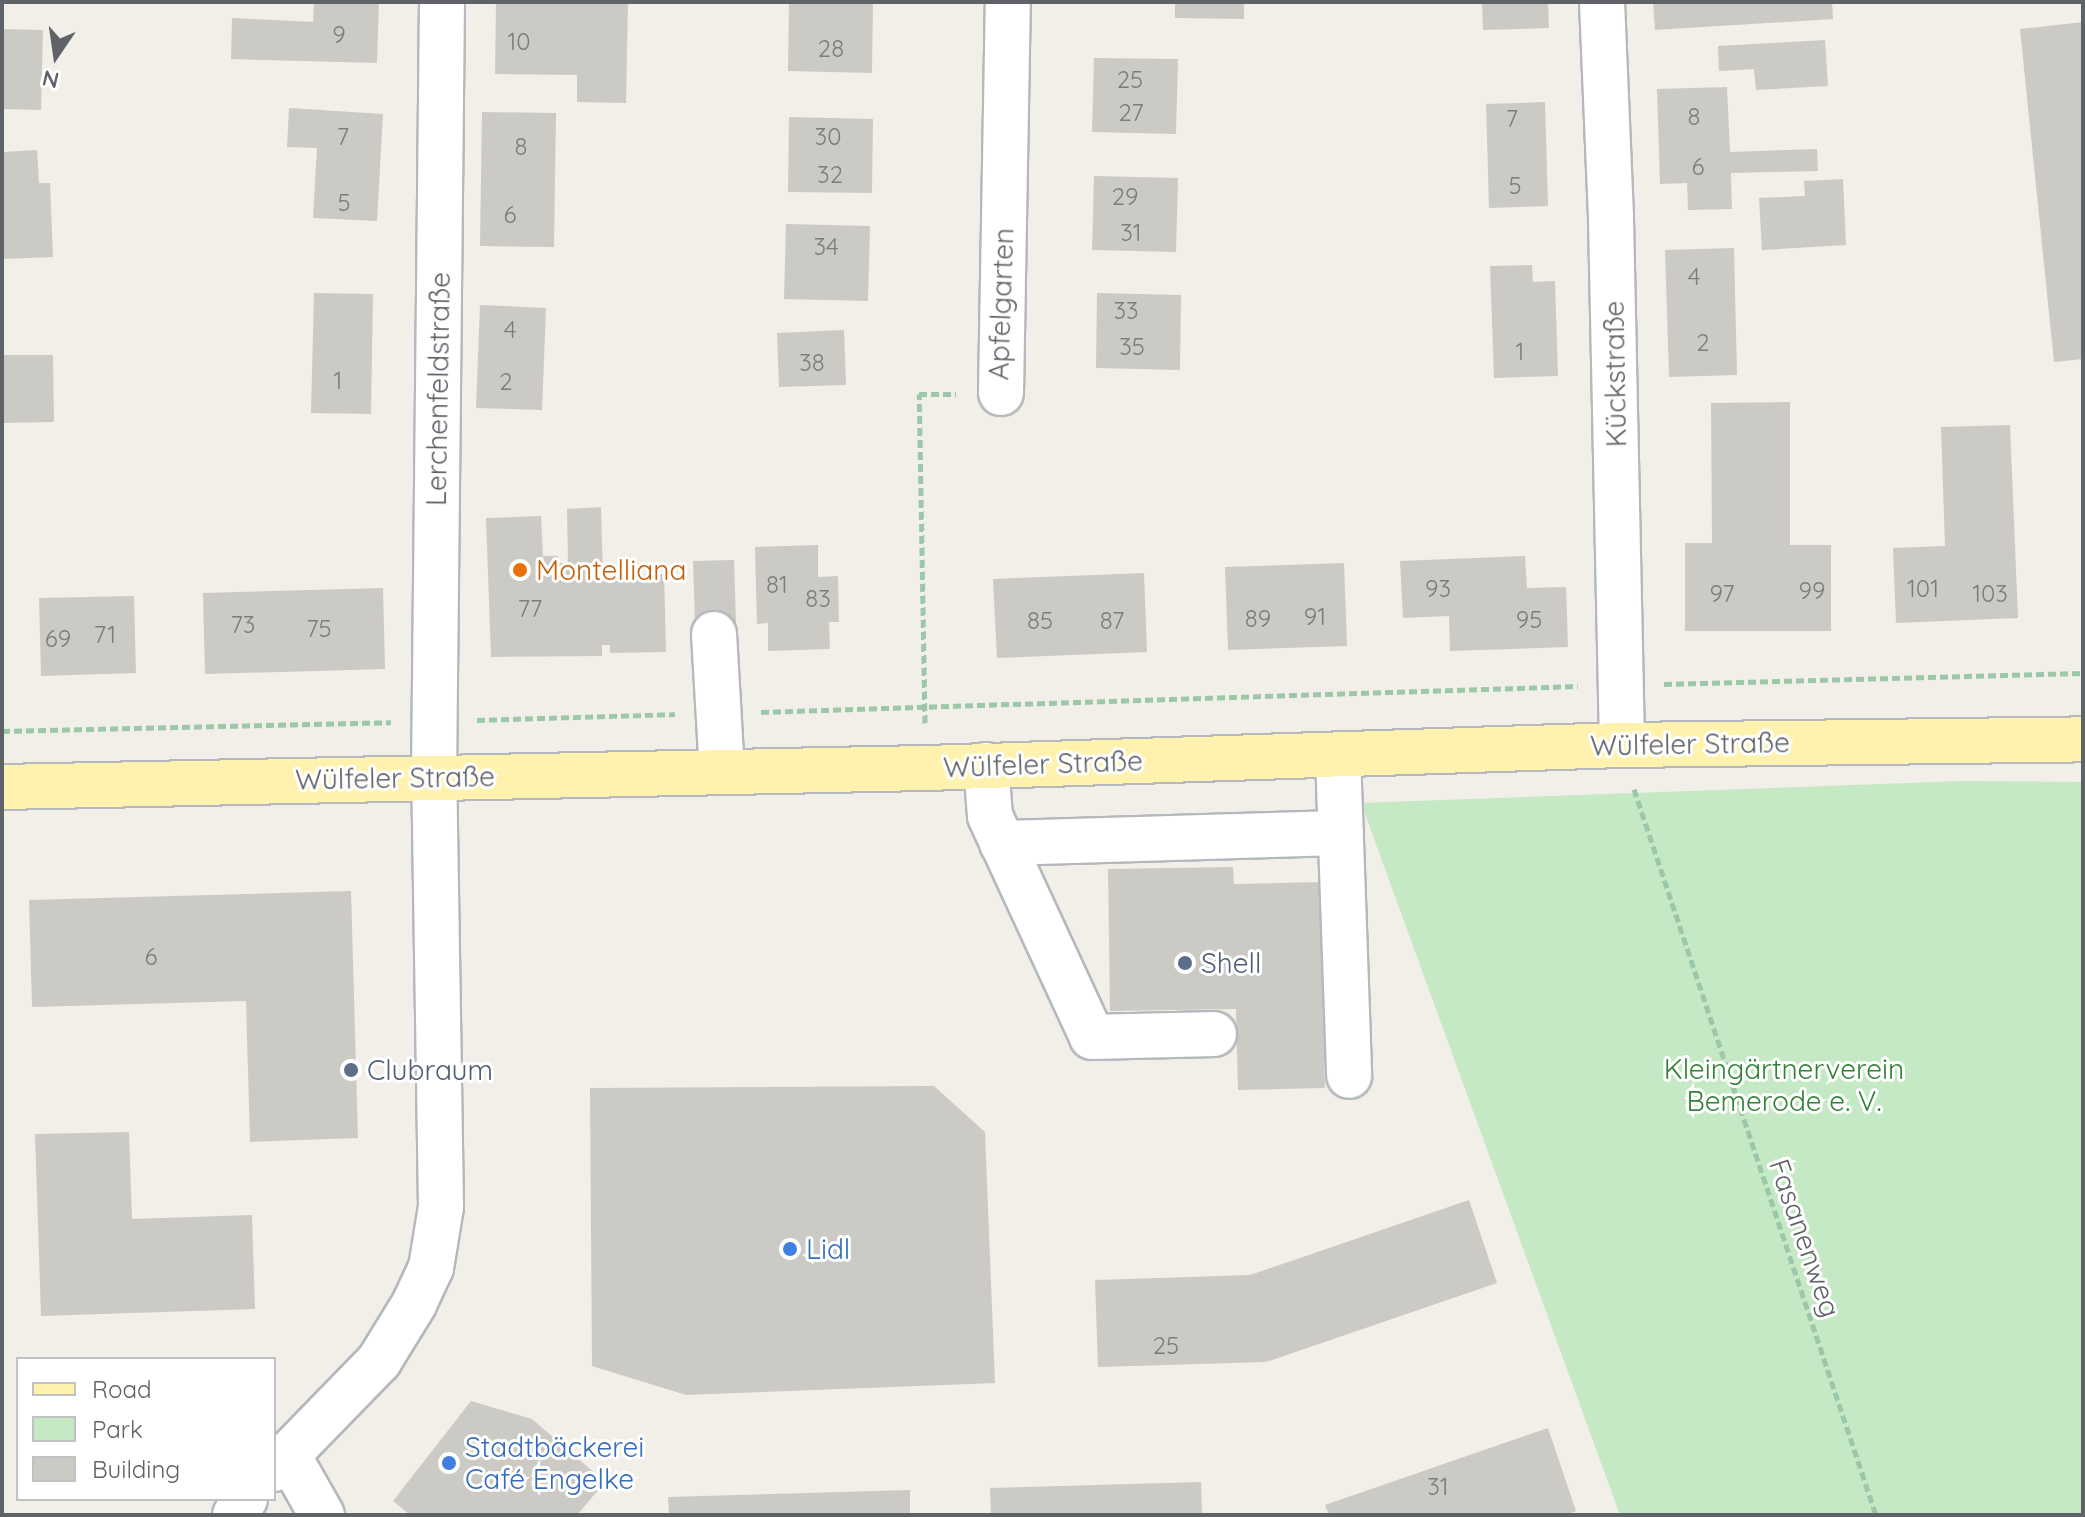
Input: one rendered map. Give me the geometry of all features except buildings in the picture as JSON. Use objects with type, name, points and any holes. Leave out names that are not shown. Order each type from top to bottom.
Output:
[{"type":"main road","name":"Wülfeler Straße","points":[[2,787],[927,768],[1622,745],[2083,739]]},
{"type":"street","name":"Lerchenfeldstraße","points":[[281,1462],[379,1361],[414,1304],[431,1268],[441,1207],[434,777],[442,2]]},
{"type":"street","name":"Apfelgarten","points":[[1001,393],[1008,2]]},
{"type":"street","name":"Kückstraße","points":[[1602,2],[1623,685],[1622,745]]},
{"type":"street","points":[[714,634],[722,772]]},
{"type":"street","points":[[1338,755],[1349,1076]]},
{"type":"street","points":[[986,765],[990,816],[1092,1037],[1214,1034]]},
{"type":"street","points":[[1002,843],[1341,833]]},
{"type":"street","points":[[281,1462],[322,1515]]},
{"type":"path","name":"Apfelgarten","points":[[927,768],[919,394],[1001,393]]},
{"type":"path","points":[[2,731],[2083,673]]},
{"type":"path","name":"Fasanenweg","points":[[1622,745],[1638,803],[1876,1515]]},
{"type":"green space","name":"Kleingärtnerverein Bemerode e. V.","points":[[1962,781],[2083,782],[2083,1515],[1620,1515],[1361,803]]},
{"type":"place","name":"Montelliana","points":[[520,570]]},
{"type":"place","name":"Shell","points":[[1185,963]]},
{"type":"place","name":"Clubraum","points":[[351,1070]]},
{"type":"place","name":"Lidl","points":[[790,1249]]},
{"type":"place","name":"Stadtbäckerei Café Engelke","points":[[449,1463]]}]
